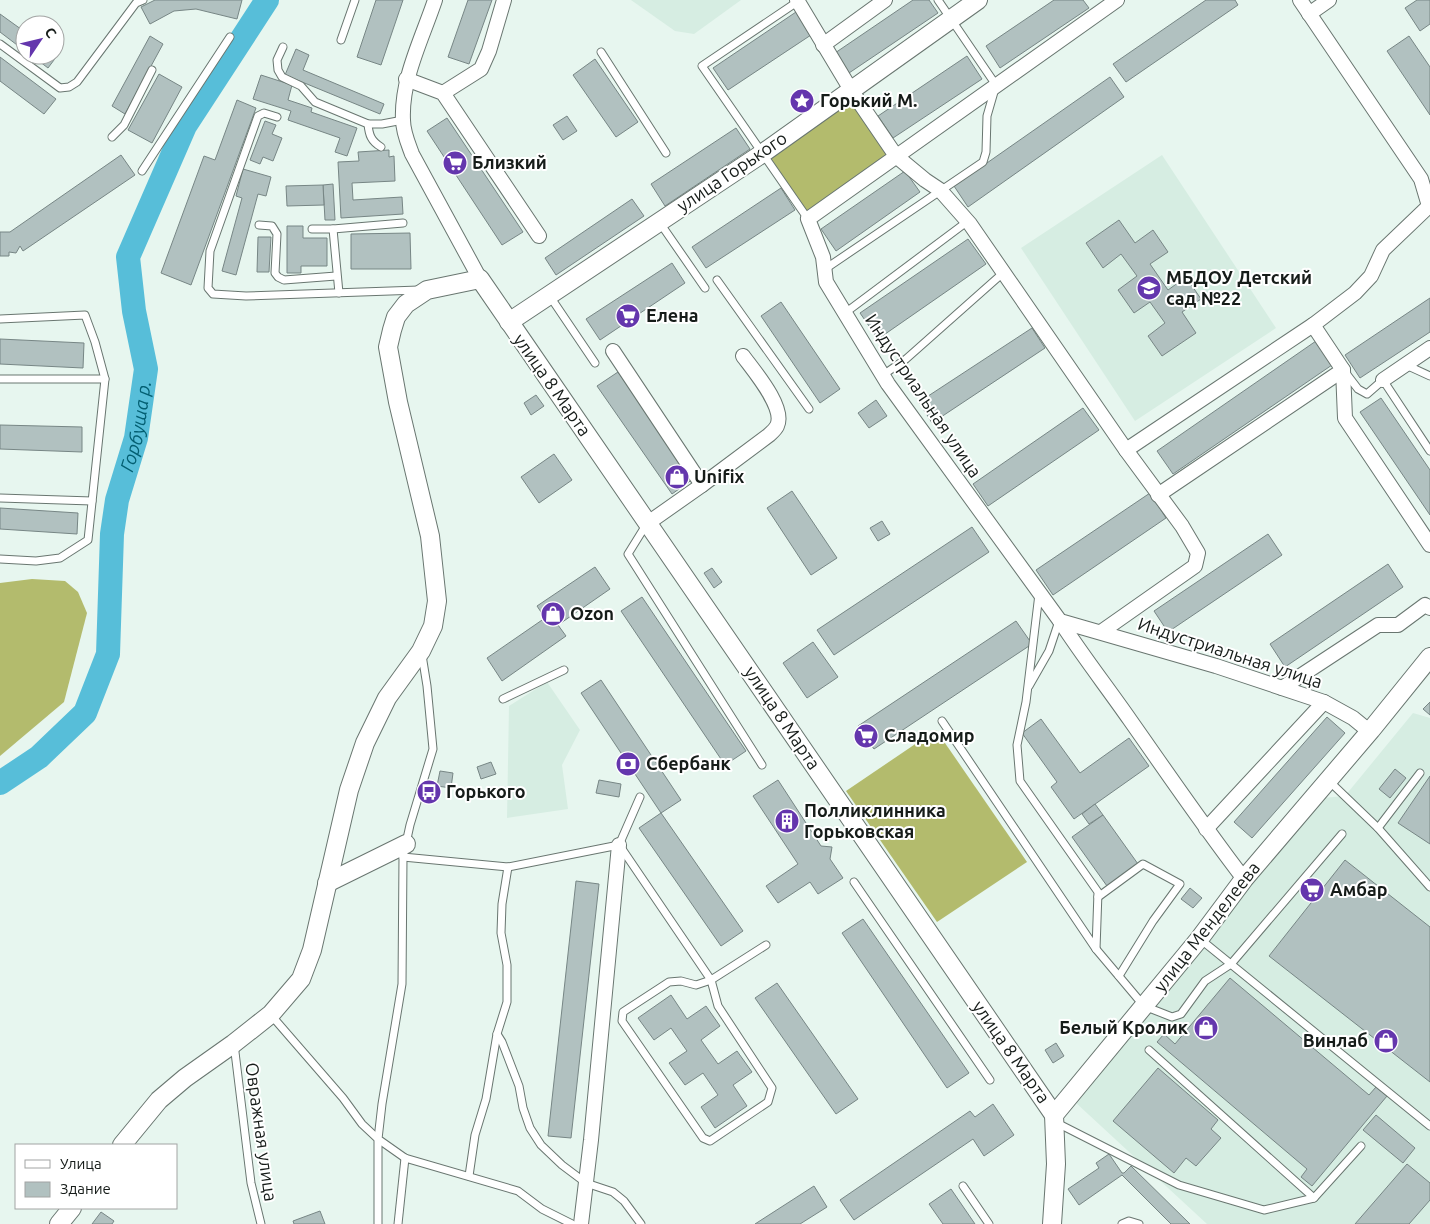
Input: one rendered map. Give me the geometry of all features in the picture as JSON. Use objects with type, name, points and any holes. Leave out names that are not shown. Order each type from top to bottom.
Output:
[{"type":"street","points":[[123,1144],[159,1100],[185,1078],[234,1044],[271,1014],[301,980],[312,950],[349,790],[365,743],[387,698],[421,651],[433,626],[437,600],[430,536],[398,402],[388,347],[396,317],[406,304],[427,290],[480,279],[412,154],[405,134],[403,120],[406,79],[435,0]]},
{"type":"street","points":[[443,93],[481,69],[489,51],[504,0]]},
{"type":"street","points":[[823,44],[885,0]]},
{"type":"street","name":"улица Горького","points":[[509,322],[763,153],[978,0]]},
{"type":"street","points":[[808,219],[1117,0]]},
{"type":"street","points":[[1126,450],[1313,325],[1355,292],[1371,276],[1383,250],[1430,206],[1422,179],[1300,0]]},
{"type":"street","points":[[1309,14],[1329,0]]},
{"type":"street","points":[[797,1],[852,90],[896,156],[940,190],[968,221],[1126,450],[1182,526],[1198,553],[1195,566],[1101,632]]},
{"type":"street","points":[[406,79],[443,93],[539,236]]},
{"type":"street","name":"Индустриальная улица","points":[[808,219],[823,257],[826,282],[844,313],[883,374],[1060,620],[1324,702],[1371,730]]},
{"type":"street","name":"улица 8 Марта","points":[[480,279],[1054,1119]]},
{"type":"street","points":[[1313,325],[1343,370],[1345,418],[1430,545]]},
{"type":"street","points":[[1383,380],[1430,348]]},
{"type":"street","points":[[613,351],[702,485]]},
{"type":"street","points":[[648,523],[769,436],[777,427],[779,416],[775,402],[743,356]]},
{"type":"street","points":[[1158,495],[1343,370]]},
{"type":"street","points":[[1282,688],[1378,625],[1398,625],[1425,605],[1430,608]]},
{"type":"street","points":[[1060,620],[1079,651],[1244,879]]},
{"type":"street","name":"улица Менделеева","points":[[1054,1119],[1200,938],[1244,879],[1371,730],[1430,657]]},
{"type":"street","points":[[1206,829],[1324,702]]},
{"type":"street","points":[[581,1224],[619,845]]},
{"type":"street","points":[[327,883],[405,850]]},
{"type":"street","points":[[1052,1224],[1056,1164],[1054,1119]]},
{"type":"street","points":[[59,1224],[71,1209]]},
{"type":"lane","points":[[341,40],[355,0]]},
{"type":"lane","points":[[824,269],[983,162],[986,152],[987,116],[996,85],[938,0]]},
{"type":"lane","points":[[0,44],[60,88],[69,87],[77,82],[138,1]]},
{"type":"lane","points":[[797,1],[702,66],[808,219]]},
{"type":"lane","points":[[142,171],[230,38]]},
{"type":"lane","points":[[283,47],[277,60],[278,70],[282,77],[301,86],[315,102],[368,124],[382,124],[403,120]]},
{"type":"lane","points":[[601,52],[666,153]]},
{"type":"lane","points":[[112,137],[124,125],[152,70]]},
{"type":"lane","points":[[277,117],[264,113],[258,116],[210,251],[208,288],[213,294],[246,296],[427,290]]},
{"type":"lane","points":[[368,124],[369,135],[373,142],[381,147]]},
{"type":"lane","points":[[659,221],[705,288]]},
{"type":"lane","points":[[844,313],[968,221]]},
{"type":"lane","points":[[312,228],[333,229],[403,223]]},
{"type":"lane","points":[[259,225],[272,226],[277,234],[275,273],[278,278],[284,280],[336,276]]},
{"type":"lane","points":[[333,229],[339,293]]},
{"type":"lane","points":[[883,374],[906,359],[1003,273]]},
{"type":"lane","points":[[717,280],[809,409]]},
{"type":"lane","points":[[549,295],[595,363]]},
{"type":"lane","points":[[0,318],[85,315],[105,379],[88,540],[60,558],[36,561],[0,559]]},
{"type":"lane","points":[[1406,365],[1430,376]]},
{"type":"lane","points":[[1343,370],[1358,389],[1367,394],[1383,380],[1430,451]]},
{"type":"lane","points":[[0,379],[105,379]]},
{"type":"lane","points":[[0,498],[92,501]]},
{"type":"lane","points":[[648,523],[628,554],[762,764]]},
{"type":"lane","points":[[1039,592],[1028,688],[1017,745],[1020,781],[1098,892],[1096,949]]},
{"type":"lane","points":[[1028,688],[1049,651],[1060,620]]},
{"type":"lane","points":[[378,1224],[378,1139],[402,984],[405,850],[433,749],[427,686],[421,651]]},
{"type":"lane","points":[[503,699],[564,670]]},
{"type":"lane","points":[[942,721],[1096,949],[1144,1006],[1172,1017],[1181,1014],[1205,981],[1231,964],[1342,834]]},
{"type":"lane","points":[[1378,828],[1420,773]]},
{"type":"lane","points":[[1328,780],[1378,828],[1430,885]]},
{"type":"lane","points":[[619,845],[640,797]]},
{"type":"lane","points":[[405,850],[508,867],[619,845]]},
{"type":"lane","points":[[619,845],[711,980],[718,1006],[772,1088],[768,1102],[710,1141],[703,1138],[622,1021],[623,1012],[669,982],[681,981],[696,985],[711,980],[766,945]]},
{"type":"lane","points":[[1098,897],[1143,864],[1180,884],[1153,921],[1119,976]]},
{"type":"lane","points":[[468,1176],[475,1135],[486,1099],[497,1034],[507,1002],[507,965],[501,933],[502,904],[508,867]]},
{"type":"lane","points":[[854,882],[990,1080]]},
{"type":"lane","points":[[1200,938],[1430,1126]]},
{"type":"lane","points":[[271,1014],[343,1098],[362,1124],[378,1139],[405,1158],[518,1192],[542,1209],[572,1224]]},
{"type":"lane","points":[[497,1034],[519,1086],[523,1108],[530,1128],[542,1145],[562,1165],[586,1183],[613,1192],[624,1201],[641,1224]]},
{"type":"lane","name":"Овражная улица","points":[[234,1044],[251,1183],[261,1224]]},
{"type":"lane","points":[[1149,1050],[1314,1198]]},
{"type":"lane","points":[[1054,1119],[1179,1185],[1264,1210],[1314,1198],[1361,1146]]},
{"type":"lane","points":[[398,1224],[405,1158]]},
{"type":"lane","points":[[963,1186],[989,1224]]},
{"type":"lane","points":[[1122,1224],[1129,1221],[1139,1224]]},
{"type":"shaded area","points":[[631,0],[741,0],[694,34],[675,31]]},
{"type":"shaded area","name":"МБДОУ Детский сад №22","points":[[1162,155],[1276,328],[1135,421],[1021,248]]},
{"type":"shaded area","points":[[547,682],[580,730],[562,765],[568,809],[507,818],[509,706]]},
{"type":"shaded area","points":[[1413,713],[1430,718],[1430,1224],[1207,1224],[1075,1102],[1322,798],[1345,796]]},
{"type":"green space","points":[[851,90],[896,156],[808,219],[763,153]]},
{"type":"green space","points":[[32,579],[65,581],[78,592],[87,613],[64,702],[0,756],[0,583]]},
{"type":"green space","points":[[936,730],[1027,862],[937,922],[846,791]]},
{"type":"building","points":[[155,0],[242,0],[237,19],[196,9],[174,11],[150,24],[141,7]]},
{"type":"building","points":[[376,0],[403,0],[381,65],[357,57]]},
{"type":"building","points":[[468,0],[492,0],[469,64],[448,57]]},
{"type":"building","points":[[913,0],[929,0],[938,13],[849,73],[835,53]]},
{"type":"building","points":[[1054,0],[1083,0],[1089,8],[1000,68],[986,46]]},
{"type":"building","points":[[1206,0],[1235,0],[1238,5],[1126,82],[1113,64]]},
{"type":"building","points":[[1417,0],[1430,0],[1430,24],[1420,31],[1405,8]]},
{"type":"building","points":[[796,12],[811,35],[728,90],[713,68]]},
{"type":"building","points":[[0,14],[15,25],[15,43],[0,32]]},
{"type":"building","points":[[150,36],[163,44],[125,114],[112,106]]},
{"type":"building","points":[[1409,36],[1430,67],[1430,115],[1387,51]]},
{"type":"building","points":[[296,49],[309,55],[303,70],[384,104],[380,114],[285,75]]},
{"type":"building","points":[[967,56],[982,79],[893,138],[878,116]]},
{"type":"building","points":[[0,57],[56,99],[44,114],[0,81]]},
{"type":"building","points":[[595,59],[638,122],[616,137],[573,75]]},
{"type":"building","points":[[159,74],[182,87],[152,143],[128,130]]},
{"type":"building","points":[[261,75],[292,85],[288,100],[312,108],[311,112],[357,128],[347,156],[335,152],[340,138],[288,120],[291,111],[253,99]]},
{"type":"building","points":[[1110,77],[1124,97],[968,207],[954,186]]},
{"type":"building","points":[[237,100],[256,108],[191,285],[161,273],[204,156],[215,160]]},
{"type":"building","points":[[567,116],[577,131],[563,140],[553,125]]},
{"type":"building","points":[[447,118],[523,232],[502,245],[427,131]]},
{"type":"building","points":[[265,121],[276,125],[272,134],[282,138],[273,161],[263,157],[260,164],[250,160]]},
{"type":"building","points":[[736,128],[750,149],[665,206],[651,184]]},
{"type":"building","points":[[389,150],[389,157],[394,156],[395,181],[352,183],[353,200],[402,197],[403,214],[341,218],[338,162],[359,161],[358,152]]},
{"type":"building","points":[[121,155],[135,175],[23,251],[20,246],[16,253],[9,252],[9,256],[0,256],[0,232],[10,232]]},
{"type":"building","points":[[243,169],[271,177],[266,196],[258,194],[236,275],[222,271],[242,198],[236,196]]},
{"type":"building","points":[[905,171],[920,192],[836,251],[821,229]]},
{"type":"building","points":[[333,184],[335,220],[325,220],[323,185]]},
{"type":"building","points":[[323,185],[324,205],[287,206],[286,186]]},
{"type":"building","points":[[781,188],[795,210],[706,268],[692,247]]},
{"type":"building","points":[[632,199],[644,216],[556,275],[545,258]]},
{"type":"building","points":[[1119,220],[1135,243],[1153,230],[1168,252],[1150,264],[1168,290],[1186,277],[1201,299],[1182,312],[1196,333],[1162,356],[1148,336],[1165,323],[1150,302],[1134,313],[1118,290],[1137,276],[1121,254],[1103,268],[1086,243]]},
{"type":"building","points":[[287,226],[303,226],[303,238],[327,238],[327,266],[301,266],[301,273],[287,273]]},
{"type":"building","points":[[410,233],[411,269],[351,269],[351,234]]},
{"type":"building","points":[[258,237],[271,237],[269,272],[257,272]]},
{"type":"building","points":[[968,239],[986,264],[878,339],[860,313]]},
{"type":"building","points":[[672,263],[685,283],[600,340],[586,319]]},
{"type":"building","points":[[1430,298],[1430,332],[1360,378],[1345,355]]},
{"type":"building","points":[[781,302],[840,389],[820,403],[761,316]]},
{"type":"building","points":[[1032,328],[1045,348],[932,423],[919,402]]},
{"type":"building","points":[[0,339],[84,343],[83,368],[0,364]]},
{"type":"building","points":[[1316,341],[1332,365],[1173,474],[1157,451]]},
{"type":"building","points":[[618,372],[693,479],[672,494],[597,386]]},
{"type":"building","points":[[536,395],[544,406],[531,415],[524,403]]},
{"type":"building","points":[[1381,398],[1430,470],[1430,515],[1360,412]]},
{"type":"building","points":[[876,400],[887,416],[869,428],[858,413]]},
{"type":"building","points":[[1083,408],[1099,430],[988,506],[973,484]]},
{"type":"building","points":[[0,425],[82,427],[82,452],[0,449]]},
{"type":"building","points":[[554,454],[572,480],[539,503],[521,477]]},
{"type":"building","points":[[792,491],[837,558],[811,575],[767,508]]},
{"type":"building","points":[[1150,493],[1166,518],[1053,595],[1036,570]]},
{"type":"building","points":[[0,508],[78,513],[77,534],[0,529]]},
{"type":"building","points":[[882,521],[890,534],[878,541],[870,528]]},
{"type":"building","points":[[972,527],[989,552],[834,655],[817,630]]},
{"type":"building","points":[[1268,534],[1282,555],[1168,632],[1154,611]]},
{"type":"building","points":[[1388,564],[1403,587],[1285,667],[1270,644]]},
{"type":"building","points":[[595,567],[610,589],[558,625],[566,636],[502,681],[487,658],[545,618],[537,606]]},
{"type":"building","points":[[712,568],[722,582],[714,588],[704,573]]},
{"type":"building","points":[[642,597],[746,751],[725,765],[621,611]]},
{"type":"building","points":[[1016,621],[1032,644],[874,749],[858,726]]},
{"type":"building","points":[[813,642],[838,677],[807,698],[783,663]]},
{"type":"building","points":[[601,680],[681,800],[661,813],[581,693]]},
{"type":"building","points":[[1430,702],[1430,715],[1423,709]]},
{"type":"building","points":[[1327,717],[1345,733],[1252,838],[1234,822]]},
{"type":"building","points":[[1041,719],[1080,773],[1129,738],[1149,766],[1074,819],[1051,787],[1057,782],[1022,733]]},
{"type":"building","points":[[491,762],[496,774],[481,779],[477,767]]},
{"type":"building","points":[[1395,769],[1406,778],[1390,798],[1379,789]]},
{"type":"building","points":[[440,771],[453,773],[451,788],[437,786]]},
{"type":"building","points":[[1430,776],[1430,844],[1398,823]]},
{"type":"building","points":[[599,780],[621,784],[619,797],[596,793]]},
{"type":"building","name":"Полликлинника Горьковская","points":[[778,780],[821,846],[832,847],[830,859],[843,878],[818,894],[810,882],[778,903],[766,886],[798,864],[753,796]]},
{"type":"building","points":[[1095,804],[1103,815],[1089,824],[1082,814]]},
{"type":"building","points":[[661,813],[743,931],[721,946],[639,828]]},
{"type":"building","points":[[1103,815],[1138,864],[1107,886],[1072,837]]},
{"type":"building","points":[[1345,860],[1430,927],[1430,1082],[1269,956]]},
{"type":"building","points":[[576,881],[599,884],[571,1138],[548,1136]]},
{"type":"building","points":[[1190,888],[1202,898],[1193,908],[1181,899]]},
{"type":"building","points":[[863,919],[969,1073],[947,1088],[842,933]]},
{"type":"building","points":[[1230,978],[1369,1095],[1376,1087],[1387,1096],[1312,1186],[1301,1177],[1307,1169],[1157,1042],[1164,1034],[1175,1044]]},
{"type":"building","points":[[777,983],[858,1099],[836,1114],[755,998]]},
{"type":"building","points":[[671,995],[687,1019],[706,1006],[720,1026],[701,1040],[718,1064],[737,1051],[752,1072],[733,1085],[747,1106],[715,1128],[701,1107],[718,1095],[703,1073],[685,1085],[669,1063],[687,1051],[671,1028],[654,1040],[638,1018]]},
{"type":"building","points":[[1056,1043],[1064,1056],[1053,1063],[1045,1050]]},
{"type":"building","points":[[1158,1068],[1218,1120],[1211,1129],[1221,1138],[1196,1166],[1186,1158],[1174,1173],[1113,1121]]},
{"type":"building","points":[[993,1104],[1014,1135],[984,1156],[973,1139],[854,1220],[840,1200],[970,1111],[975,1117]]},
{"type":"building","points":[[1376,1115],[1415,1148],[1403,1163],[1363,1130]]},
{"type":"building","points":[[1109,1154],[1122,1173],[1131,1166],[1190,1224],[1171,1224],[1122,1175],[1079,1205],[1068,1189],[1099,1168],[1096,1163]]},
{"type":"building","points":[[1407,1164],[1430,1183],[1430,1200],[1409,1224],[1355,1224]]},
{"type":"building","points":[[814,1186],[827,1207],[800,1224],[755,1224]]},
{"type":"building","points":[[951,1189],[975,1224],[943,1224],[929,1204]]},
{"type":"building","points":[[320,1211],[325,1224],[294,1224],[293,1221]]},
{"type":"building","points":[[101,1212],[114,1221],[112,1224],[92,1224]]},
{"type":"waterway","name":"Горбуша р.","points":[[0,783],[39,757],[85,713],[108,654],[112,534],[117,500],[136,438],[146,369],[134,311],[128,257],[185,126],[267,0]]},
{"type":"place","name":"Горький М.","points":[[802,101]]},
{"type":"place","name":"Близкий","points":[[455,163]]},
{"type":"place","name":"МБДОУ Детский сад №22","points":[[1149,288]]},
{"type":"place","name":"Елена","points":[[628,316]]},
{"type":"place","name":"Unifix","points":[[677,477]]},
{"type":"place","name":"Ozon","points":[[553,614]]},
{"type":"place","name":"Сладомир","points":[[866,736]]},
{"type":"place","name":"Сбербанк","points":[[628,764]]},
{"type":"place","name":"Горького","points":[[429,792]]},
{"type":"place","name":"Полликлинника Горьковская","points":[[787,821]]},
{"type":"place","name":"Амбар","points":[[1312,890]]},
{"type":"place","name":"Белый Кролик","points":[[1206,1028]]},
{"type":"place","name":"Винлаб","points":[[1386,1041]]}]
